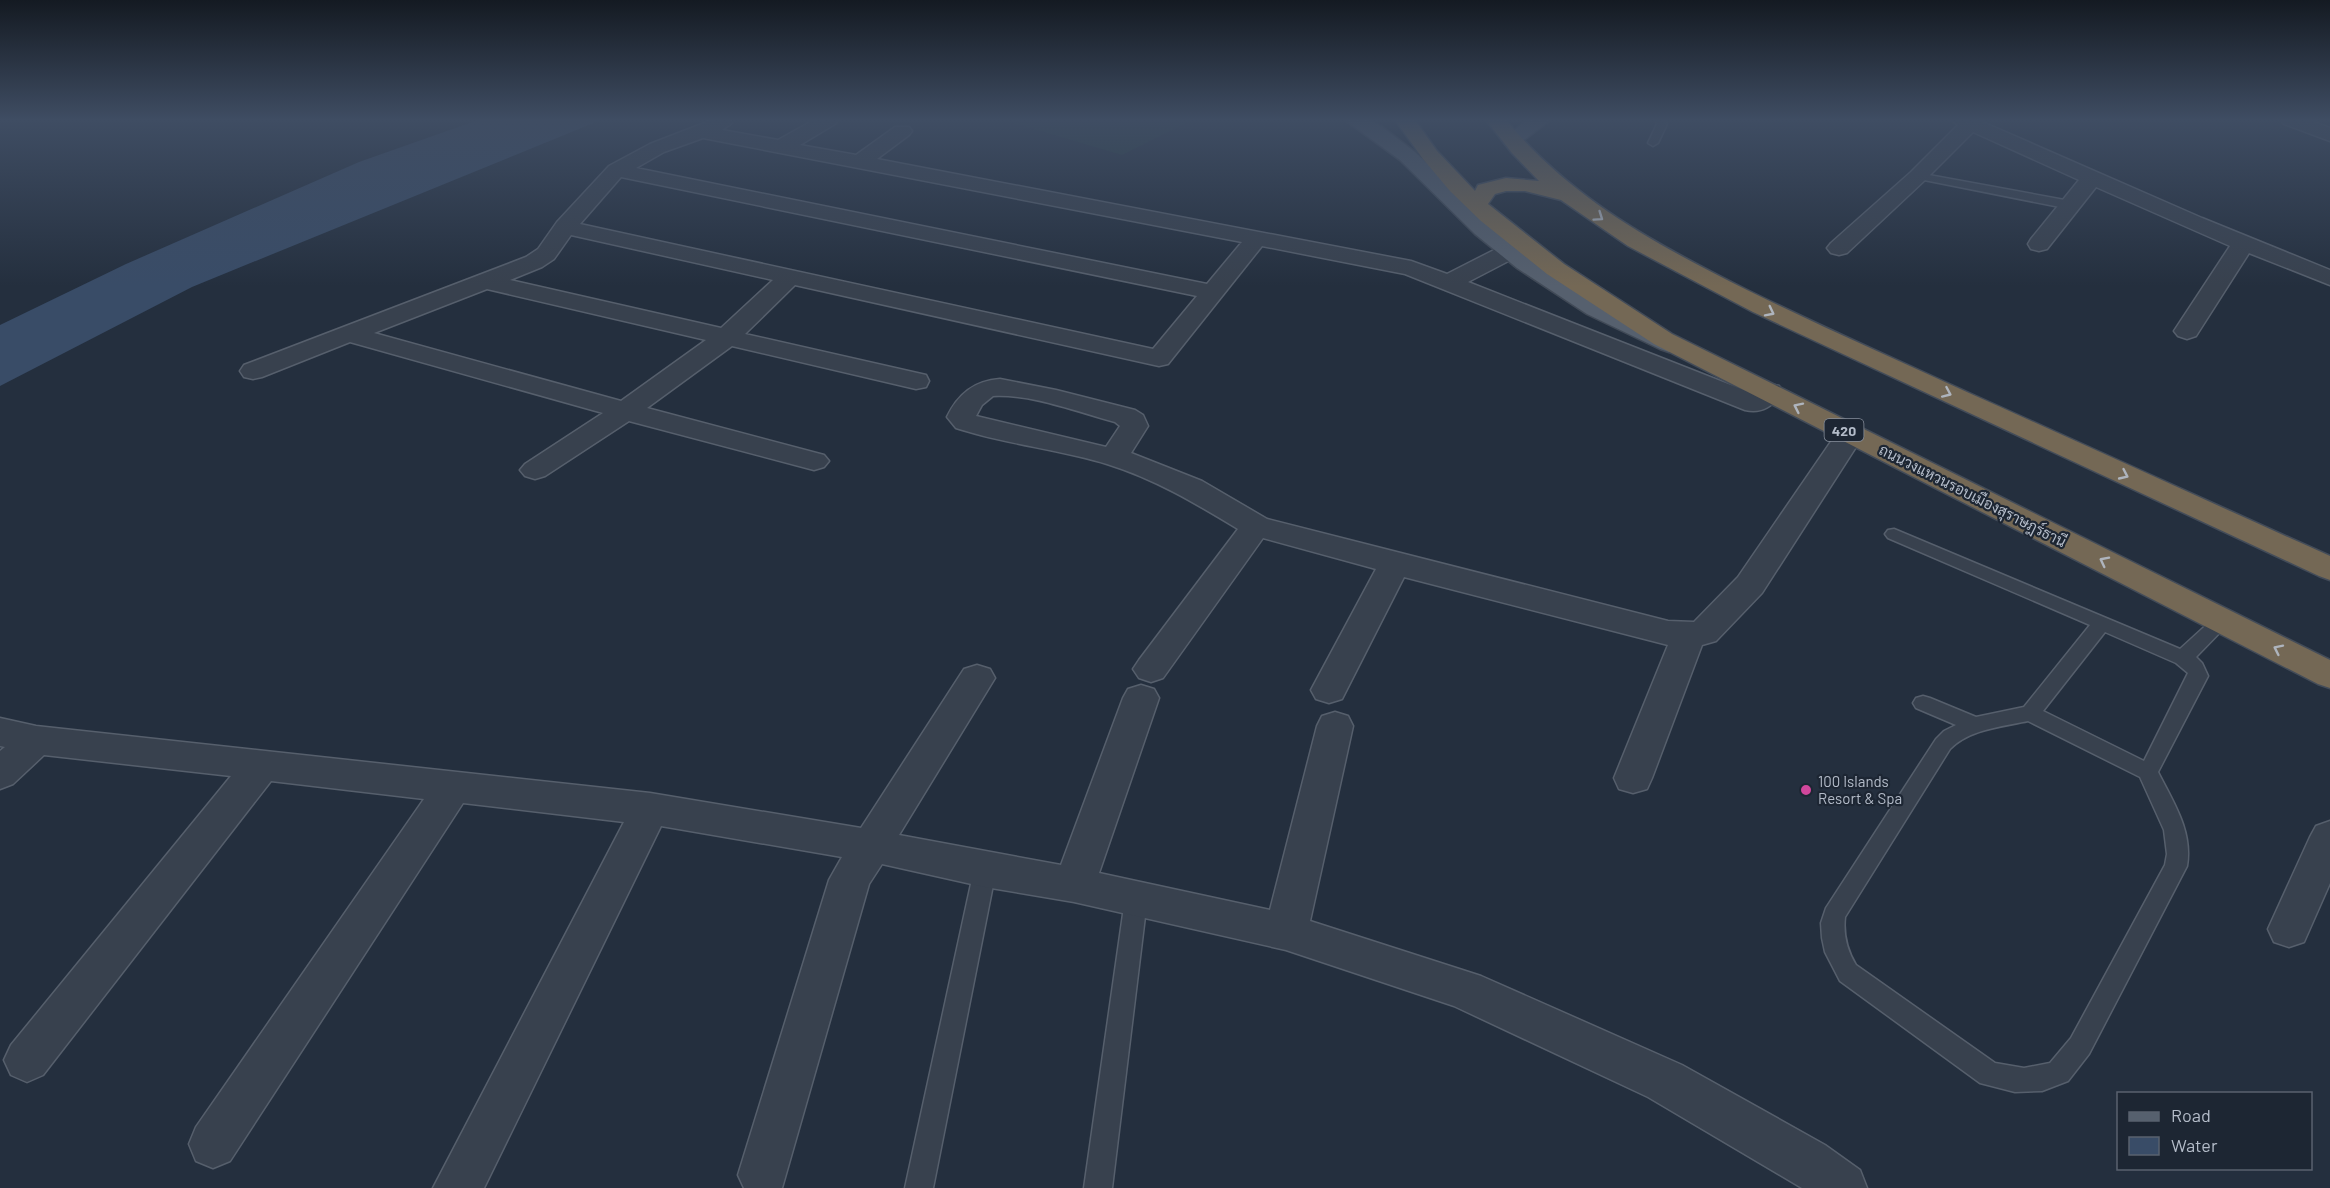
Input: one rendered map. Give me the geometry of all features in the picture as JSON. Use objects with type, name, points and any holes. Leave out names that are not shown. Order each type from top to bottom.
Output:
[{"type":"highway","name":"ถนนวงแหวนรอบเมืองสุราษฎร์ธานี","points":[[1445,175],[1480,210],[1581,288],[1664,339],[2330,675]]},
{"type":"highway","points":[[1457,175],[1482,199],[1570,270],[1688,352]]},
{"type":"highway","points":[[1547,175],[1571,196],[1630,238],[1673,263],[1803,328],[2330,569]]},
{"type":"highway","points":[[1482,199],[1486,190],[1498,185],[1514,184],[1528,184],[1571,196]]},
{"type":"main road","points":[[1429,175],[1484,230],[1531,267],[1625,326],[1688,352]]},
{"type":"street","points":[[254,371],[540,258],[546,254],[565,226],[611,175]]},
{"type":"street","points":[[643,175],[1213,292]]},
{"type":"street","points":[[931,175],[1412,268],[1755,404],[1769,392]]},
{"type":"street","points":[[2083,175],[2243,244],[2330,278]]},
{"type":"street","points":[[1839,248],[1918,176]]},
{"type":"street","points":[[2039,244],[2091,179]]},
{"type":"street","points":[[565,226],[1159,358],[1258,237]]},
{"type":"street","points":[[2187,331],[2243,244]]},
{"type":"street","points":[[1448,283],[1510,251]]},
{"type":"street","points":[[535,470],[625,411],[726,338],[790,276]]},
{"type":"street","points":[[484,281],[916,381]]},
{"type":"street","points":[[349,334],[814,461]]},
{"type":"street","points":[[1114,457],[1158,472],[1191,487],[1256,526],[1395,564],[1668,633],[1689,635],[1704,633],[1750,585],[1851,433]]},
{"type":"street","points":[[1074,885],[1146,683],[1256,526]]},
{"type":"street","points":[[1286,932],[1332,708],[1395,564]]},
{"type":"street","points":[[1632,778],[1689,635]]},
{"type":"street","points":[[763,1175],[850,880],[977,678]]},
{"type":"street","points":[[0,774],[18,736],[452,788],[650,808],[873,846],[985,870],[1074,885],[1286,932],[1465,990],[1665,1081],[1808,1162],[1842,1188]]},
{"type":"street","points":[[27,1060],[263,764]]},
{"type":"street","points":[[213,1144],[452,788]]},
{"type":"street","points":[[458,1188],[650,808]]},
{"type":"street","points":[[2289,929],[2330,837]]},
{"type":"lane","points":[[1918,176],[2070,205]]},
{"type":"lane","points":[[1894,534],[2184,658],[2192,664],[2198,671],[2198,676],[2148,772]]},
{"type":"lane","points":[[2184,658],[2221,622]]},
{"type":"lane","points":[[2030,713],[2102,623]]},
{"type":"lane","points":[[1923,703],[1975,725]]},
{"type":"lane","points":[[2030,713],[2148,772],[2179,840],[2180,854],[2176,866],[2080,1046],[2060,1071],[2045,1078],[2008,1079],[1989,1074],[1848,973],[1835,948],[1831,931],[1834,915],[1943,744],[1951,736],[1975,725],[2030,713]]},
{"type":"lane","points":[[919,1188],[985,870]]},
{"type":"lane","points":[[1098,1188],[1136,900]]},
{"type":"water","points":[[328,175],[465,175],[192,287],[0,386],[0,325],[126,264]]},
{"type":"place","name":"100 Islands Resort & Spa","points":[[1806,790]]}]
